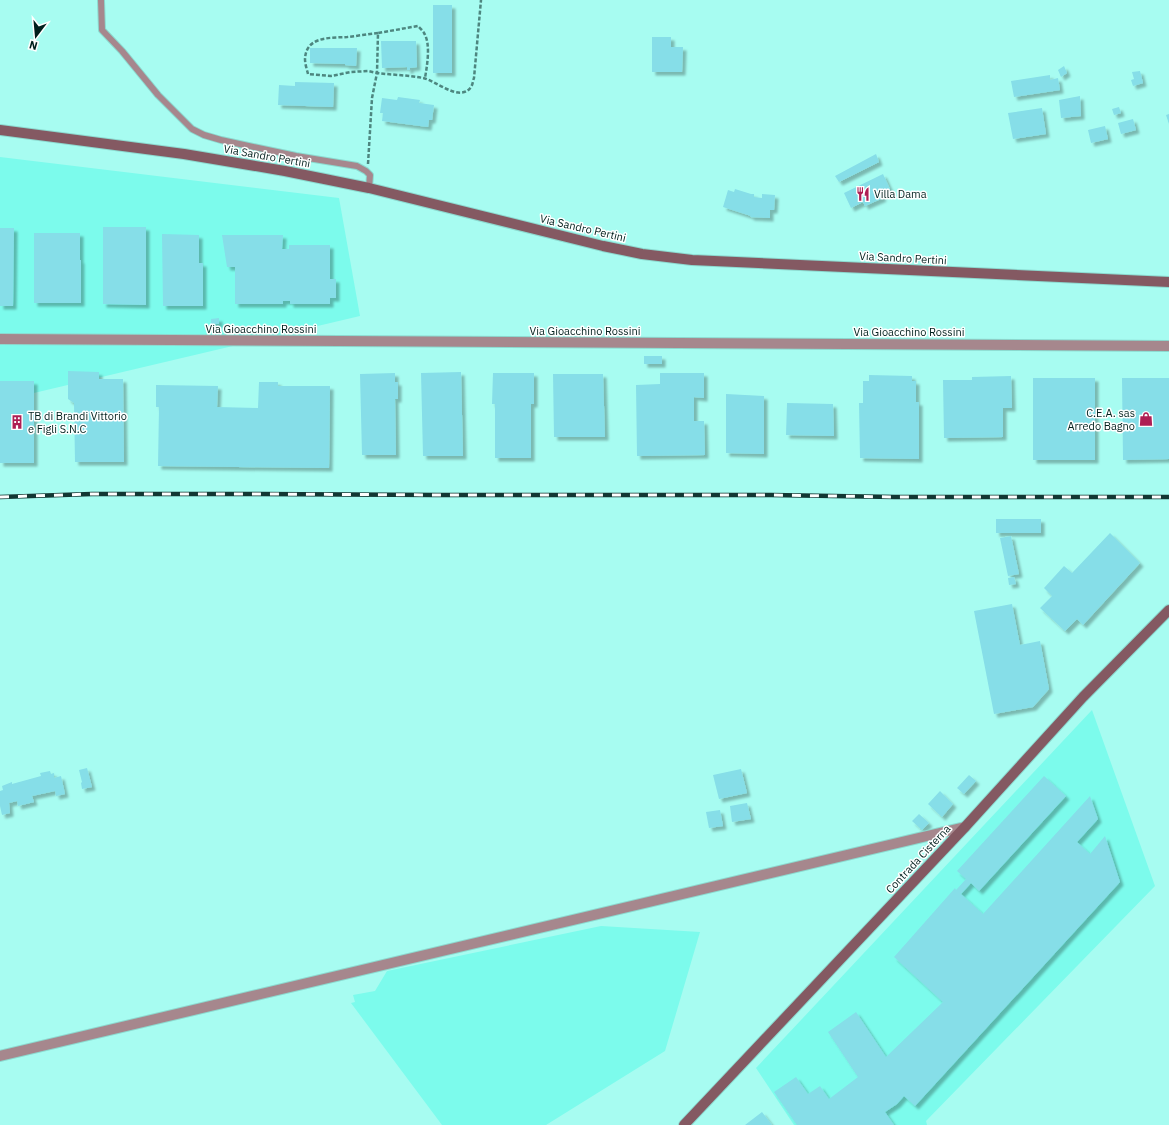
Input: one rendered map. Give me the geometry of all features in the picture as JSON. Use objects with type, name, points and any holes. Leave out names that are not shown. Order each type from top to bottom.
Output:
[{"type":"main road","name":"Via Sandro Pertini","points":[[0,130],[184,154],[285,171],[369,188],[603,246],[642,254],[692,260],[1169,282]]},
{"type":"main road","name":"Contrada Cisterna","points":[[684,1125],[965,827],[1083,697],[1169,610]]},
{"type":"street","name":"Via Gioacchino Rossini","points":[[0,340],[1169,346]]},
{"type":"street","points":[[0,1056],[264,992],[965,827]]},
{"type":"lane","points":[[101,0],[102,30],[115,42],[158,94],[192,129],[204,135],[221,140],[296,156],[357,166],[370,175],[369,188]]},
{"type":"path","points":[[425,78],[428,46],[425,34],[418,26],[349,37],[320,39],[311,45],[306,51],[305,60],[308,74],[331,76],[351,72],[368,71],[425,78],[444,88],[456,92],[464,91],[471,87],[474,78],[481,0]]},
{"type":"path","points":[[366,171],[369,161],[372,98],[377,73],[378,33]]},
{"type":"shaded area","points":[[0,157],[339,198],[360,316],[0,401]]},
{"type":"shaded area","points":[[1092,710],[1155,886],[926,1121],[927,1125],[794,1125],[756,1068]]},
{"type":"shaded area","points":[[601,926],[700,932],[665,1051],[546,1125],[442,1125],[351,1003],[355,1002],[353,995],[375,991],[387,971]]},
{"type":"building","points":[[433,5],[452,5],[452,73],[433,73]]},
{"type":"building","points":[[652,37],[671,37],[671,47],[683,47],[682,72],[652,72]]},
{"type":"building","points":[[381,41],[416,41],[417,67],[410,68],[410,70],[407,70],[407,67],[382,68]]},
{"type":"building","points":[[310,48],[357,48],[356,66],[345,64],[310,63]]},
{"type":"building","points":[[1064,66],[1067,73],[1061,77],[1058,70]]},
{"type":"building","points":[[1140,71],[1143,83],[1133,86],[1131,80],[1134,79],[1132,72]]},
{"type":"building","points":[[1050,75],[1050,80],[1058,78],[1060,90],[1014,97],[1011,81]]},
{"type":"building","points":[[295,82],[334,83],[333,107],[278,105],[279,85],[295,86]]},
{"type":"building","points":[[1080,96],[1081,116],[1061,118],[1059,100]]},
{"type":"building","points":[[398,97],[420,100],[419,103],[434,105],[432,120],[429,120],[428,127],[382,121],[383,113],[380,113],[382,98],[397,100]]},
{"type":"building","points":[[1119,107],[1121,113],[1114,115],[1112,109]]},
{"type":"building","points":[[1042,108],[1046,134],[1013,139],[1008,113]]},
{"type":"building","points":[[1169,114],[1169,124],[1166,115]]},
{"type":"building","points":[[1133,119],[1136,130],[1121,134],[1118,123]]},
{"type":"building","points":[[1105,126],[1108,139],[1091,143],[1088,130]]},
{"type":"building","points":[[876,154],[879,162],[839,182],[835,176]]},
{"type":"building","points":[[883,174],[890,189],[881,194],[883,198],[865,206],[863,202],[851,208],[844,193]]},
{"type":"building","points":[[735,189],[754,194],[754,197],[762,198],[762,194],[775,195],[774,210],[770,210],[770,218],[750,217],[751,216],[723,207],[728,190],[734,192]]},
{"type":"building","points":[[103,227],[146,227],[146,305],[103,304]]},
{"type":"building","points":[[0,228],[14,228],[13,306],[0,306]]},
{"type":"building","points":[[34,233],[80,233],[81,303],[34,303]]},
{"type":"building","points":[[162,234],[199,235],[199,263],[203,263],[203,306],[163,306]]},
{"type":"building","points":[[222,235],[283,235],[282,249],[289,249],[289,245],[330,245],[330,279],[336,279],[336,298],[330,298],[330,304],[290,304],[290,301],[283,301],[283,304],[235,304],[235,267],[227,267]]},
{"type":"building","points":[[219,318],[219,324],[211,324],[211,319]]},
{"type":"building","points":[[644,356],[662,356],[662,364],[644,364]]},
{"type":"building","points":[[68,371],[99,372],[99,379],[123,379],[124,462],[75,462],[74,403],[68,399]]},
{"type":"building","points":[[461,372],[463,456],[423,456],[421,373]]},
{"type":"building","points":[[395,373],[395,382],[398,382],[398,399],[395,399],[396,455],[362,455],[360,374]]},
{"type":"building","points":[[493,373],[534,373],[534,404],[531,404],[531,458],[495,458],[495,404],[492,404]]},
{"type":"building","points":[[660,373],[704,373],[704,398],[694,397],[694,421],[704,421],[705,455],[637,456],[636,385],[660,384]]},
{"type":"building","points":[[553,374],[603,374],[605,437],[554,437]]},
{"type":"building","points":[[869,375],[912,376],[912,381],[916,381],[916,402],[919,402],[919,459],[860,458],[859,403],[863,403],[863,381],[869,381]]},
{"type":"building","points":[[1011,376],[1012,408],[1003,408],[1003,437],[944,438],[943,380],[972,380],[972,377]]},
{"type":"building","points":[[1033,378],[1095,378],[1095,460],[1033,460]]},
{"type":"building","name":"C.E.A. sas Arredo Bagno","points":[[1122,378],[1169,378],[1169,459],[1123,460]]},
{"type":"building","name":"TB di Brandi Vittorio e Figli S.N.C","points":[[0,381],[34,381],[34,463],[0,463]]},
{"type":"building","points":[[259,382],[278,382],[278,386],[330,386],[329,468],[158,466],[159,407],[156,407],[156,385],[218,386],[217,407],[258,408]]},
{"type":"building","points":[[726,394],[764,396],[764,454],[726,453]]},
{"type":"building","points":[[787,403],[833,404],[834,436],[786,435]]},
{"type":"building","points":[[996,519],[1041,519],[1041,533],[996,533]]},
{"type":"building","points":[[1110,533],[1140,563],[1083,625],[1077,619],[1065,631],[1040,608],[1052,596],[1044,588],[1064,566],[1072,573]]},
{"type":"building","points":[[1011,536],[1019,574],[1008,576],[1000,538]]},
{"type":"building","points":[[1014,577],[1016,584],[1009,585],[1008,578]]},
{"type":"building","points":[[1012,604],[1020,645],[1040,641],[1049,689],[1033,707],[994,714],[974,611]]},
{"type":"building","points":[[87,768],[92,787],[82,789],[79,770]]},
{"type":"building","points":[[741,769],[747,793],[719,799],[713,775]]},
{"type":"building","points":[[50,771],[51,774],[54,773],[54,778],[61,776],[65,794],[56,796],[55,791],[32,796],[34,802],[18,806],[17,801],[9,803],[10,813],[2,815],[0,806],[0,791],[3,790],[2,786],[12,782],[12,784],[41,776],[40,773]]},
{"type":"building","points":[[969,775],[976,781],[964,794],[957,788]]},
{"type":"building","points":[[1044,776],[1066,796],[979,891],[971,883],[961,894],[983,914],[1090,796],[1098,819],[1077,842],[1090,854],[1105,836],[1120,882],[915,1106],[904,1096],[897,1104],[885,1112],[894,1125],[797,1125],[774,1092],[796,1077],[808,1094],[820,1086],[829,1099],[858,1077],[828,1032],[856,1012],[886,1057],[943,1002],[894,957],[955,888],[956,890],[966,879],[957,871]]},
{"type":"building","points":[[940,791],[953,804],[942,817],[928,804]]},
{"type":"building","points":[[747,803],[751,819],[732,822],[730,806]]},
{"type":"building","points":[[720,810],[723,826],[709,828],[706,812]]},
{"type":"building","points":[[919,814],[929,823],[922,830],[912,821]]},
{"type":"building","points":[[762,1112],[772,1125],[745,1125]]},
{"type":"railway","points":[[0,497],[92,494],[1169,497]]},
{"type":"place","name":"Villa Dama","points":[[863,194]]},
{"type":"place","name":"C.E.A. sas Arredo Bagno","points":[[1146,419]]},
{"type":"place","name":"TB di Brandi Vittorio e Figli S.N.C","points":[[17,422]]}]
